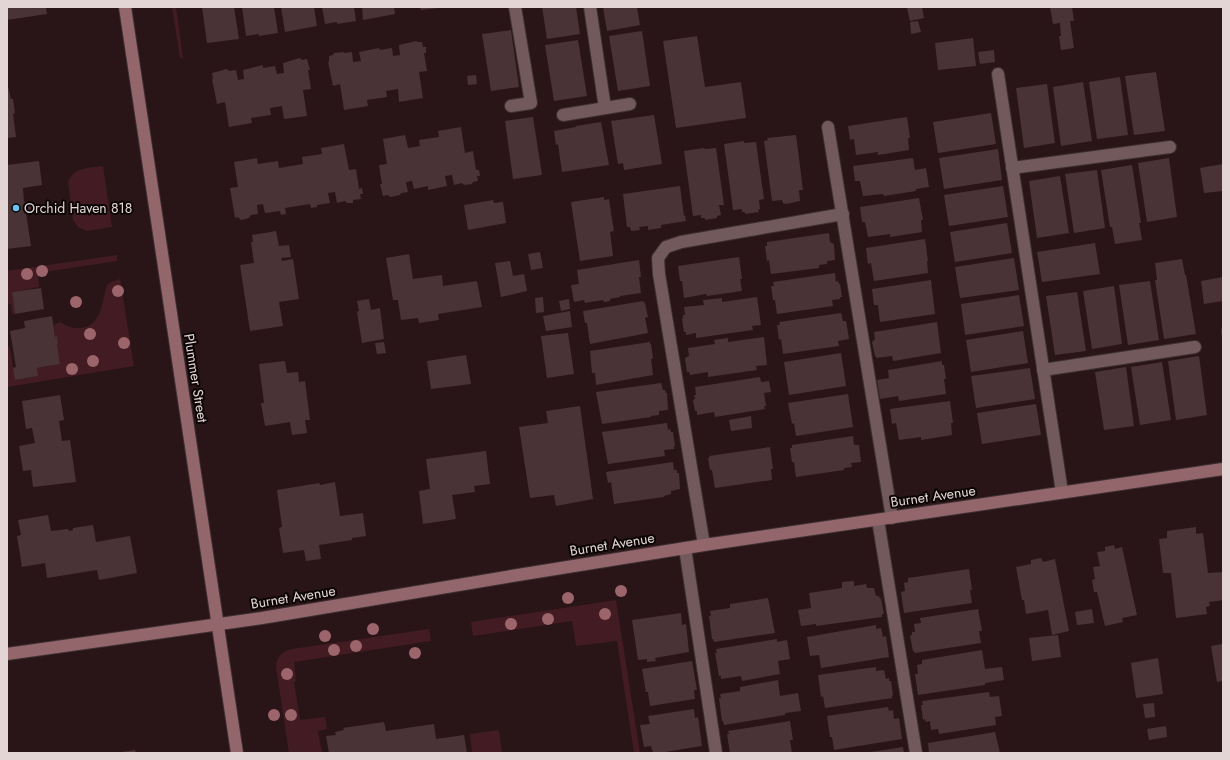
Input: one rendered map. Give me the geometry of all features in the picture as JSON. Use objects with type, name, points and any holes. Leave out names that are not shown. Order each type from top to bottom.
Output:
[{"type":"street","name":"Plummer Street","points":[[125,7],[237,753]]},
{"type":"street","name":"Burnet Avenue","points":[[7,654],[266,617],[704,545],[1223,469]]},
{"type":"lane","points":[[511,106],[531,103],[515,7]]},
{"type":"lane","points":[[590,7],[605,108]]},
{"type":"lane","points":[[998,74],[1062,492]]},
{"type":"lane","points":[[563,115],[630,104]]},
{"type":"lane","points":[[828,127],[892,518]]},
{"type":"lane","points":[[1012,168],[1170,147]]},
{"type":"lane","points":[[704,545],[658,258],[666,247],[681,242],[842,214]]},
{"type":"lane","points":[[1043,370],[1195,347]]},
{"type":"lane","points":[[878,520],[916,753]]},
{"type":"lane","points":[[685,548],[716,753]]},
{"type":"shaded area","points":[[172,7],[176,7],[183,58],[180,58]]},
{"type":"shaded area","points":[[103,166],[112,227],[87,231],[78,227],[73,220],[68,182],[74,173],[82,169]]},
{"type":"shaded area","points":[[117,255],[117,261],[38,273],[39,287],[12,292],[15,314],[12,314],[11,305],[7,303],[7,271]]},
{"type":"shaded area","points":[[120,279],[134,366],[7,387],[7,344],[10,348],[15,380],[38,376],[37,368],[60,364],[58,343],[57,337],[55,337],[54,325],[60,322],[70,327],[81,328],[93,323],[100,311],[107,285]]},
{"type":"shaded area","points":[[616,600],[640,753],[634,753],[617,641],[576,646],[572,621],[473,636],[471,622]]},
{"type":"shaded area","points":[[429,629],[431,641],[294,662],[296,681],[294,682],[300,720],[325,717],[327,729],[318,731],[322,753],[289,753],[276,667],[277,660],[281,655],[292,649]]},
{"type":"shaded area","points":[[499,730],[502,753],[472,753],[470,734]]},
{"type":"building","points":[[7,7],[46,7],[47,14],[7,20]]},
{"type":"building","points":[[202,7],[234,7],[239,39],[207,43]]},
{"type":"building","points":[[242,7],[274,7],[278,33],[259,36],[259,34],[246,36]]},
{"type":"building","points":[[281,7],[314,7],[317,26],[285,32]]},
{"type":"building","points":[[322,7],[354,7],[356,21],[325,24]]},
{"type":"building","points":[[362,7],[394,7],[395,14],[363,20]]},
{"type":"building","points":[[420,7],[438,7],[438,8],[421,10]]},
{"type":"building","points":[[542,7],[576,7],[580,34],[547,39]]},
{"type":"building","points":[[603,7],[637,7],[640,25],[607,31]]},
{"type":"building","points":[[922,7],[924,18],[910,21],[907,8]]},
{"type":"building","points":[[1050,7],[1072,7],[1074,21],[1070,21],[1074,48],[1061,50],[1059,36],[1061,36],[1060,23],[1053,24]]},
{"type":"building","points":[[918,21],[921,32],[911,34],[910,22]]},
{"type":"building","points":[[511,30],[519,87],[491,91],[482,34]]},
{"type":"building","points":[[642,31],[650,86],[618,91],[609,36]]},
{"type":"building","points":[[697,36],[705,87],[741,82],[746,118],[676,128],[663,41]]},
{"type":"building","points":[[973,38],[976,66],[938,70],[935,43]]},
{"type":"building","points":[[578,40],[587,96],[554,101],[545,45]]},
{"type":"building","points":[[416,41],[422,42],[423,47],[426,47],[426,53],[424,53],[427,71],[419,72],[423,98],[399,102],[398,89],[386,91],[387,97],[367,100],[368,106],[344,110],[340,84],[333,86],[328,62],[329,56],[333,55],[334,53],[352,52],[353,62],[361,61],[359,52],[379,48],[380,50],[392,48],[393,56],[400,55],[399,45]]},
{"type":"building","points":[[994,50],[995,62],[980,64],[978,52]]},
{"type":"building","points":[[300,58],[302,60],[307,59],[310,70],[308,70],[311,89],[303,90],[307,116],[284,119],[282,106],[270,108],[271,115],[251,118],[252,123],[229,127],[225,102],[217,104],[212,73],[227,69],[229,71],[236,70],[238,80],[244,79],[243,70],[263,65],[263,68],[275,66],[277,74],[284,73],[283,63]]},
{"type":"building","points":[[1156,72],[1165,131],[1134,135],[1125,76]]},
{"type":"building","points":[[476,75],[477,84],[468,85],[467,76]]},
{"type":"building","points":[[1120,77],[1128,135],[1097,139],[1089,82]]},
{"type":"building","points":[[7,82],[11,99],[13,99],[16,137],[7,138]]},
{"type":"building","points":[[1083,82],[1092,141],[1061,146],[1053,87]]},
{"type":"building","points":[[1047,84],[1055,143],[1024,148],[1016,88]]},
{"type":"building","points":[[991,113],[996,144],[938,153],[933,122]]},
{"type":"building","points":[[654,115],[662,164],[624,170],[623,163],[618,164],[611,121]]},
{"type":"building","points":[[533,117],[542,175],[513,179],[505,121]]},
{"type":"building","points":[[907,117],[910,138],[908,138],[909,150],[878,155],[878,152],[856,155],[854,139],[850,140],[848,126]]},
{"type":"building","points":[[601,122],[609,165],[562,172],[558,144],[556,145],[554,131]]},
{"type":"building","points":[[461,127],[465,153],[473,151],[476,170],[479,170],[480,176],[477,176],[478,181],[473,182],[472,184],[464,185],[462,183],[454,185],[452,175],[445,176],[447,186],[428,190],[428,186],[414,189],[412,181],[406,182],[408,192],[390,197],[388,195],[383,196],[380,184],[382,184],[379,165],[387,164],[383,139],[405,135],[408,148],[420,146],[419,140],[439,137],[438,131]]},
{"type":"building","points":[[796,135],[803,190],[799,190],[800,201],[786,204],[783,203],[782,200],[772,201],[764,141],[768,140],[767,138]]},
{"type":"building","points":[[744,141],[744,143],[756,142],[764,199],[759,200],[759,212],[745,214],[745,212],[742,212],[742,209],[733,210],[724,144]]},
{"type":"building","points":[[344,144],[349,170],[356,169],[359,189],[362,188],[363,194],[360,194],[361,199],[353,200],[353,203],[347,203],[345,201],[337,203],[335,192],[328,193],[330,203],[317,205],[317,207],[311,208],[310,204],[285,208],[286,214],[281,215],[280,211],[265,213],[263,204],[257,205],[258,214],[251,215],[249,218],[241,220],[238,217],[235,218],[230,188],[238,187],[234,162],[257,158],[258,164],[278,161],[279,168],[303,164],[302,157],[322,154],[321,148]]},
{"type":"building","points":[[716,148],[724,205],[719,205],[721,215],[717,216],[717,218],[705,220],[705,218],[701,218],[701,215],[693,216],[684,151]]},
{"type":"building","points":[[998,149],[1002,180],[944,189],[939,158]]},
{"type":"building","points":[[913,158],[915,170],[926,168],[929,187],[916,189],[916,191],[884,196],[883,194],[863,196],[860,181],[855,181],[853,166]]},
{"type":"building","points":[[1169,158],[1177,217],[1147,222],[1138,163]]},
{"type":"building","name":"Orchid Haven 818","points":[[39,161],[42,185],[23,188],[24,202],[31,201],[33,213],[26,213],[31,246],[7,249],[7,165]]},
{"type":"building","points":[[1223,164],[1223,191],[1204,193],[1200,168]]},
{"type":"building","points":[[1132,165],[1141,223],[1139,223],[1142,240],[1115,244],[1112,227],[1110,227],[1101,170]]},
{"type":"building","points":[[1097,170],[1105,228],[1074,233],[1065,174]]},
{"type":"building","points":[[1060,176],[1069,233],[1037,238],[1029,181]]},
{"type":"building","points":[[680,186],[686,221],[661,225],[661,228],[648,230],[648,226],[639,227],[640,230],[631,231],[630,227],[627,227],[623,194]]},
{"type":"building","points":[[1003,186],[1008,217],[949,226],[944,195]]},
{"type":"building","points":[[604,197],[604,200],[609,199],[614,231],[610,232],[613,256],[580,261],[571,202]]},
{"type":"building","points":[[919,198],[923,220],[921,220],[922,232],[890,237],[890,234],[868,237],[865,222],[862,222],[860,207]]},
{"type":"building","points":[[493,200],[494,203],[503,202],[506,223],[468,230],[464,205]]},
{"type":"building","points":[[1007,223],[1012,253],[955,262],[950,232]]},
{"type":"building","points":[[276,231],[279,246],[289,245],[291,257],[281,258],[282,261],[293,259],[299,299],[279,302],[283,326],[250,331],[240,265],[254,263],[251,242],[253,242],[252,235]]},
{"type":"building","points":[[829,233],[830,242],[834,244],[835,260],[827,261],[827,264],[819,265],[819,268],[771,274],[765,246],[767,246],[767,242]]},
{"type":"building","points":[[925,239],[928,273],[874,281],[871,263],[868,264],[866,248]]},
{"type":"building","points":[[1095,243],[1100,274],[1042,282],[1037,252]]},
{"type":"building","points":[[540,252],[543,268],[531,270],[528,254]]},
{"type":"building","points":[[409,254],[413,279],[442,275],[443,286],[477,281],[482,307],[438,314],[439,320],[419,323],[418,318],[401,320],[398,300],[393,300],[386,258]]},
{"type":"building","points":[[739,257],[742,291],[707,296],[706,294],[684,298],[678,266]]},
{"type":"building","points":[[1014,258],[1019,290],[960,298],[955,267]]},
{"type":"building","points":[[1182,259],[1196,334],[1164,339],[1155,280],[1157,280],[1155,263]]},
{"type":"building","points":[[639,260],[641,293],[620,296],[604,302],[603,300],[585,303],[584,300],[574,302],[571,285],[579,284],[577,270]]},
{"type":"building","points":[[510,261],[513,276],[524,274],[527,291],[501,297],[495,263]]},
{"type":"building","points":[[835,273],[836,282],[838,281],[840,284],[842,297],[840,297],[840,299],[832,300],[833,306],[777,314],[771,286],[774,286],[773,282]]},
{"type":"building","points":[[1223,277],[1223,301],[1204,304],[1201,281]]},
{"type":"building","points":[[931,280],[935,314],[880,322],[878,305],[874,305],[872,289]]},
{"type":"building","points":[[1150,281],[1159,340],[1128,345],[1119,285]]},
{"type":"building","points":[[1114,286],[1122,344],[1092,349],[1083,291]]},
{"type":"building","points":[[41,288],[44,309],[15,314],[12,292]]},
{"type":"building","points":[[1077,292],[1086,351],[1055,355],[1046,296]]},
{"type":"building","points":[[1019,295],[1024,326],[965,335],[961,304]]},
{"type":"building","points":[[543,297],[544,312],[536,313],[535,298]]},
{"type":"building","points":[[757,297],[761,325],[752,326],[753,330],[696,338],[696,333],[686,335],[686,332],[684,332],[682,319],[683,315],[685,315],[684,307],[704,305],[703,300],[722,298],[722,302]]},
{"type":"building","points":[[369,299],[371,310],[380,308],[384,339],[362,343],[357,312],[359,311],[357,301]]},
{"type":"building","points":[[569,299],[570,309],[561,311],[559,301]]},
{"type":"building","points":[[643,301],[645,303],[648,317],[645,318],[648,333],[590,344],[587,323],[585,323],[583,311]]},
{"type":"building","points":[[570,311],[572,327],[546,331],[543,316]]},
{"type":"building","points":[[841,313],[843,321],[846,321],[849,339],[838,341],[839,346],[783,354],[777,325],[780,325],[779,322]]},
{"type":"building","points":[[52,316],[55,337],[57,336],[60,364],[37,368],[38,376],[15,380],[13,368],[16,367],[10,331],[25,328],[24,321]]},
{"type":"building","points":[[937,322],[941,353],[893,361],[892,356],[876,358],[872,342],[875,339],[874,332]]},
{"type":"building","points":[[1223,328],[1223,339],[1222,339],[1221,329]]},
{"type":"building","points":[[1023,331],[1028,363],[971,372],[966,340]]},
{"type":"building","points":[[568,333],[574,374],[547,378],[541,336]]},
{"type":"building","points":[[764,337],[767,365],[756,366],[757,370],[708,377],[708,372],[690,375],[689,372],[687,372],[685,358],[689,356],[688,348],[715,344],[714,340],[728,338],[728,342]]},
{"type":"building","points":[[384,342],[386,353],[377,354],[375,343]]},
{"type":"building","points":[[650,342],[653,358],[651,359],[653,375],[596,385],[595,373],[592,373],[590,351]]},
{"type":"building","points":[[841,353],[846,386],[789,395],[784,362]]},
{"type":"building","points":[[466,355],[471,384],[431,389],[427,361]]},
{"type":"building","points":[[1199,356],[1207,415],[1176,420],[1168,361]]},
{"type":"building","points":[[285,361],[287,373],[298,372],[299,382],[305,381],[310,420],[305,420],[307,433],[292,435],[290,422],[265,426],[261,403],[264,403],[259,364]]},
{"type":"building","points":[[942,361],[946,379],[944,379],[946,394],[899,401],[898,396],[880,399],[877,380],[889,378],[888,370]]},
{"type":"building","points":[[1162,362],[1171,420],[1140,425],[1131,367]]},
{"type":"building","points":[[1126,367],[1134,426],[1104,430],[1095,372]]},
{"type":"building","points":[[1030,368],[1035,399],[976,408],[971,376]]},
{"type":"building","points":[[760,377],[761,382],[769,381],[771,392],[764,393],[765,409],[715,417],[714,412],[697,415],[693,400],[695,399],[694,395],[696,395],[695,387]]},
{"type":"building","points":[[661,383],[663,390],[667,393],[668,410],[659,411],[659,415],[651,417],[602,424],[596,392]]},
{"type":"building","points":[[848,394],[853,427],[796,436],[788,403]]},
{"type":"building","points":[[60,395],[64,420],[59,421],[62,441],[70,440],[76,482],[33,487],[31,470],[23,471],[19,446],[35,443],[32,428],[26,429],[22,401]]},
{"type":"building","points":[[950,401],[953,423],[951,423],[952,435],[921,440],[921,437],[899,440],[896,423],[892,424],[890,409]]},
{"type":"building","points":[[1036,404],[1041,435],[982,444],[977,413]]},
{"type":"building","points":[[580,406],[593,499],[556,506],[554,495],[530,498],[519,427],[548,423],[546,411]]},
{"type":"building","points":[[751,416],[752,428],[731,431],[729,420]]},
{"type":"building","points":[[667,423],[668,430],[670,429],[671,432],[673,432],[675,446],[674,449],[664,450],[665,456],[608,464],[602,432]]},
{"type":"building","points":[[853,436],[854,445],[859,445],[861,462],[851,463],[852,467],[844,468],[844,470],[796,477],[790,448],[792,448],[792,445]]},
{"type":"building","points":[[770,447],[773,469],[771,469],[772,480],[715,488],[712,470],[710,470],[709,456]]},
{"type":"building","points":[[486,451],[490,484],[474,486],[475,492],[452,495],[456,519],[423,524],[419,491],[430,489],[426,459]]},
{"type":"building","points":[[673,462],[674,470],[677,470],[677,473],[679,473],[680,489],[671,491],[671,494],[664,497],[614,504],[611,482],[608,483],[606,472]]},
{"type":"building","points":[[335,482],[340,516],[363,513],[366,536],[352,538],[352,540],[319,545],[321,559],[306,561],[304,550],[283,553],[279,528],[282,527],[277,490]]},
{"type":"building","points":[[48,515],[51,531],[68,529],[69,531],[73,530],[73,528],[93,525],[96,542],[130,536],[137,573],[99,580],[97,570],[47,578],[45,563],[22,567],[17,536],[21,535],[18,520]]},
{"type":"building","points":[[1196,527],[1196,534],[1203,533],[1208,573],[1223,572],[1223,600],[1209,602],[1210,606],[1206,607],[1207,614],[1176,618],[1171,573],[1163,573],[1159,539],[1167,538],[1167,531]]},
{"type":"building","points":[[1114,545],[1115,549],[1122,547],[1137,615],[1122,618],[1123,622],[1105,626],[1097,592],[1094,592],[1092,580],[1095,579],[1093,567],[1100,566],[1097,552],[1105,551],[1105,547]]},
{"type":"building","points":[[1041,558],[1043,562],[1055,559],[1069,631],[1052,635],[1048,610],[1026,614],[1016,567],[1031,564],[1031,560]]},
{"type":"building","points":[[969,569],[972,603],[904,613],[901,592],[905,591],[904,583],[908,582],[908,578]]},
{"type":"building","points":[[854,581],[854,586],[866,584],[867,588],[874,588],[876,596],[879,596],[880,599],[881,598],[884,614],[882,614],[882,617],[816,626],[816,624],[801,626],[798,610],[811,608],[809,593],[842,588],[842,582]]},
{"type":"building","points":[[768,598],[775,633],[714,642],[712,639],[709,616],[711,616],[710,611],[730,608],[730,604]]},
{"type":"building","points":[[978,609],[982,631],[979,631],[981,643],[915,653],[913,651],[910,636],[912,635],[912,632],[915,632],[914,624],[921,623],[920,618]]},
{"type":"building","points":[[1092,609],[1094,623],[1077,625],[1075,612]]},
{"type":"building","points":[[681,613],[682,625],[686,624],[689,652],[655,658],[656,661],[647,662],[647,659],[638,660],[632,620]]},
{"type":"building","points":[[876,625],[876,629],[881,628],[883,637],[886,636],[889,657],[821,668],[819,655],[810,656],[807,637]]},
{"type":"building","points":[[1058,635],[1061,657],[1032,661],[1029,638]]},
{"type":"building","points":[[777,639],[777,642],[787,640],[790,659],[778,661],[780,674],[742,681],[741,676],[721,679],[721,676],[719,676],[715,653],[717,653],[716,649]]},
{"type":"building","points":[[1223,644],[1223,681],[1217,682],[1211,646]]},
{"type":"building","points":[[982,650],[985,669],[1002,667],[1004,680],[985,683],[985,685],[918,695],[915,674],[918,674],[917,665],[922,664],[922,660]]},
{"type":"building","points":[[1158,658],[1163,694],[1136,698],[1131,663]]},
{"type":"building","points":[[692,661],[697,690],[694,690],[695,699],[650,706],[642,669]]},
{"type":"building","points":[[876,667],[876,671],[884,670],[886,679],[889,678],[889,681],[891,681],[892,698],[825,708],[823,696],[821,697],[818,675]]},
{"type":"building","points":[[778,680],[780,696],[798,693],[801,711],[724,725],[722,721],[719,698],[721,698],[720,694],[740,691],[740,687]]},
{"type":"building","points":[[989,692],[990,697],[999,696],[1002,716],[995,717],[996,725],[939,734],[938,729],[931,730],[930,721],[926,722],[925,719],[923,720],[921,705],[923,705],[922,701]]},
{"type":"building","points":[[1154,703],[1155,717],[1145,718],[1143,704]]},
{"type":"building","points":[[888,707],[889,711],[893,710],[894,719],[899,718],[902,739],[834,750],[832,737],[830,737],[827,716]]},
{"type":"building","points":[[694,709],[695,718],[698,717],[702,746],[659,753],[653,753],[651,746],[644,747],[640,725],[650,724],[648,716]]},
{"type":"building","points":[[790,721],[793,740],[790,740],[792,753],[730,753],[727,734],[729,734],[728,731]]},
{"type":"building","points":[[384,722],[386,731],[434,724],[436,739],[464,735],[467,753],[329,753],[326,736],[336,735],[335,732],[344,730],[343,728]]},
{"type":"building","points":[[1166,726],[1167,737],[1149,740],[1147,729]]},
{"type":"building","points":[[995,732],[1000,753],[929,753],[928,743]]},
{"type":"building","points":[[903,747],[904,753],[871,753],[871,752]]},
{"type":"building","points":[[135,750],[136,753],[122,753],[122,752]]},
{"type":"place","name":"Orchid Haven 818","points":[[16,208]]}]
